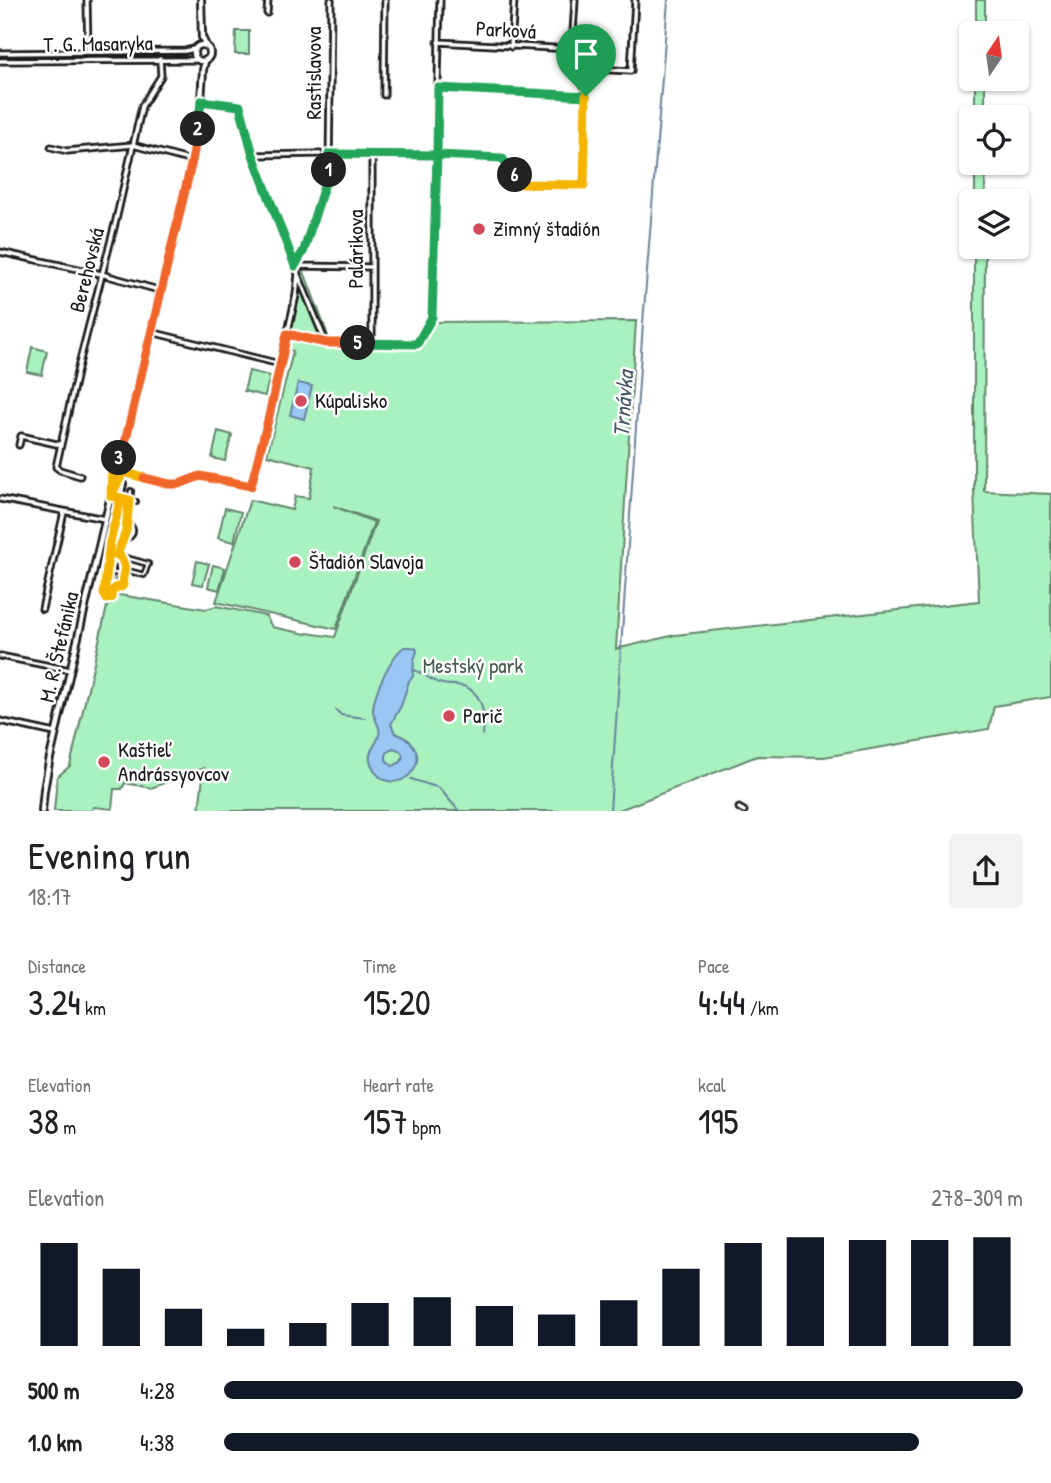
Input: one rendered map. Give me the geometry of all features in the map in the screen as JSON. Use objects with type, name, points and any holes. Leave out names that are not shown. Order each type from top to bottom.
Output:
[{"type":"street","points":[[87,0],[88,52]]},
{"type":"street","points":[[201,0],[202,37],[211,53],[209,59],[201,61],[194,55],[202,37]]},
{"type":"street","points":[[267,13],[268,0]]},
{"type":"street","name":"Rastislavova","points":[[295,266],[304,250],[329,169],[331,0]]},
{"type":"street","points":[[384,96],[386,0]]},
{"type":"street","points":[[287,334],[326,343],[417,344],[432,317],[440,0]]},
{"type":"street","points":[[511,47],[514,0]]},
{"type":"street","points":[[329,154],[502,158],[522,184],[584,185],[586,96],[584,85],[573,68],[575,0]]},
{"type":"street","points":[[573,68],[631,71],[635,0]]},
{"type":"street","name":"Parková","points":[[438,42],[572,49]]},
{"type":"street","points":[[196,48],[206,46]]},
{"type":"street","name":"T. G. Masaryka","points":[[0,53],[185,51],[196,48]]},
{"type":"street","name":"Berehovská","points":[[80,476],[56,467],[142,106],[161,76],[156,51]]},
{"type":"street","points":[[106,52],[106,60]]},
{"type":"street","points":[[73,53],[73,60]]},
{"type":"street","name":"T. G. Masaryka","points":[[0,61],[201,61]]},
{"type":"street","name":"M. R. Štefánika","points":[[111,494],[122,473],[124,447],[192,161],[201,101],[201,61]]},
{"type":"street","points":[[438,88],[586,96]]},
{"type":"street","points":[[201,101],[240,106],[253,155],[326,343]]},
{"type":"street","points":[[51,147],[67,151],[133,145],[192,161]]},
{"type":"street","points":[[253,155],[320,154]]},
{"type":"street","name":"Palárikova","points":[[372,154],[372,344]]},
{"type":"street","points":[[0,252],[155,289]]},
{"type":"street","points":[[295,266],[372,267]]},
{"type":"street","points":[[122,473],[119,467],[112,470],[115,477],[122,473],[169,484],[179,484],[200,476],[251,486],[296,295],[298,274]]},
{"type":"street","points":[[150,332],[280,364]]},
{"type":"street","points":[[19,445],[21,436],[61,445]]},
{"type":"street","name":"M. R. Štefánika","points":[[115,467],[124,447]]},
{"type":"street","name":"M. R. Štefánika","points":[[42,811],[45,779],[111,494],[112,474]]},
{"type":"street","points":[[111,592],[112,597],[105,597],[111,538],[124,484]]},
{"type":"street","points":[[109,572],[119,556],[127,525],[131,491]]},
{"type":"street","points":[[111,494],[136,502]]},
{"type":"street","points":[[0,499],[105,519]]},
{"type":"street","points":[[42,609],[64,512]]},
{"type":"street","points":[[116,519],[121,536],[124,537]]},
{"type":"street","points":[[111,538],[123,525],[127,525]]},
{"type":"street","points":[[124,537],[133,533],[127,525]]},
{"type":"street","points":[[109,553],[148,564],[144,575],[125,570]]},
{"type":"street","points":[[105,593],[122,586],[125,570],[119,556]]},
{"type":"street","points":[[109,572],[122,579]]},
{"type":"street","points":[[108,578],[122,579]]},
{"type":"street","points":[[0,656],[70,670]]},
{"type":"street","points":[[0,721],[55,733]]},
{"type":"green space","points":[[976,0],[985,0],[985,21],[976,21]]},
{"type":"green space","points":[[236,31],[249,31],[249,54],[235,54]]},
{"type":"green space","points":[[975,91],[985,91],[985,105],[975,105]]},
{"type":"green space","points":[[975,175],[985,175],[985,189],[975,189]]},
{"type":"green space","name":"Mestský park","points":[[974,259],[985,259],[984,491],[1051,494],[1051,697],[994,706],[989,729],[824,757],[757,756],[617,811],[199,811],[204,768],[151,788],[125,783],[122,789],[114,789],[112,809],[94,807],[91,811],[54,811],[57,777],[70,766],[108,602],[101,592],[206,609],[216,606],[266,616],[272,627],[335,637],[376,521],[333,506],[374,522],[336,629],[216,602],[250,500],[292,510],[295,496],[309,498],[314,467],[267,455],[293,351],[286,348],[299,297],[300,270],[303,269],[330,346],[414,347],[420,344],[433,322],[636,321],[616,649],[675,635],[979,601],[974,492]]},
{"type":"green space","points":[[32,347],[47,351],[42,375],[27,372]]},
{"type":"green space","points":[[249,371],[270,376],[265,396],[244,391]]},
{"type":"green space","points":[[218,431],[232,435],[225,461],[212,458]]},
{"type":"green space","points":[[225,508],[241,512],[234,542],[218,538]]},
{"type":"green space","points":[[197,561],[209,564],[203,585],[192,583]]},
{"type":"green space","points":[[213,565],[225,568],[219,590],[208,587]]},
{"type":"water","name":"Kúpalisko","points":[[298,383],[312,386],[304,419],[290,415]]},
{"type":"water","points":[[404,647],[416,648],[417,651],[413,676],[391,724],[395,733],[409,741],[416,750],[417,761],[406,777],[387,781],[377,774],[371,764],[371,750],[380,732],[373,710],[379,685]],"holes":[[[393,748],[403,755],[401,762],[393,766],[389,764],[387,753]]]},
{"type":"waterway","name":"Trnávka","points":[[610,811],[668,0]]},
{"type":"waterway","points":[[414,670],[439,683],[466,687],[477,695],[484,721],[483,735]]},
{"type":"waterway","points":[[336,710],[341,715],[365,718]]},
{"type":"waterway","points":[[411,779],[439,788],[459,811]]},
{"type":"place","name":"Zimný štadión","points":[[479,229]]},
{"type":"place","name":"Kúpalisko","points":[[301,401]]},
{"type":"place","name":"Štadión Slavoja","points":[[295,562]]},
{"type":"place","name":"Parič","points":[[449,716]]},
{"type":"place","name":"Kaštieľ Andrássyovcov","points":[[104,762]]},
{"type":"route","points":[[586,96],[438,88],[437,155],[329,154],[329,169],[304,250],[295,266],[253,155],[240,106],[201,101],[192,161],[124,447],[112,470],[111,496],[121,498],[110,542],[104,594],[106,598],[111,598],[111,592],[122,586],[125,573],[122,559],[117,555],[126,531],[129,500],[121,498],[111,496],[123,472],[169,484],[179,484],[200,476],[251,486],[287,334],[326,343],[417,344],[420,341],[432,317],[437,155],[502,158],[522,184],[584,185],[586,96]]}]
